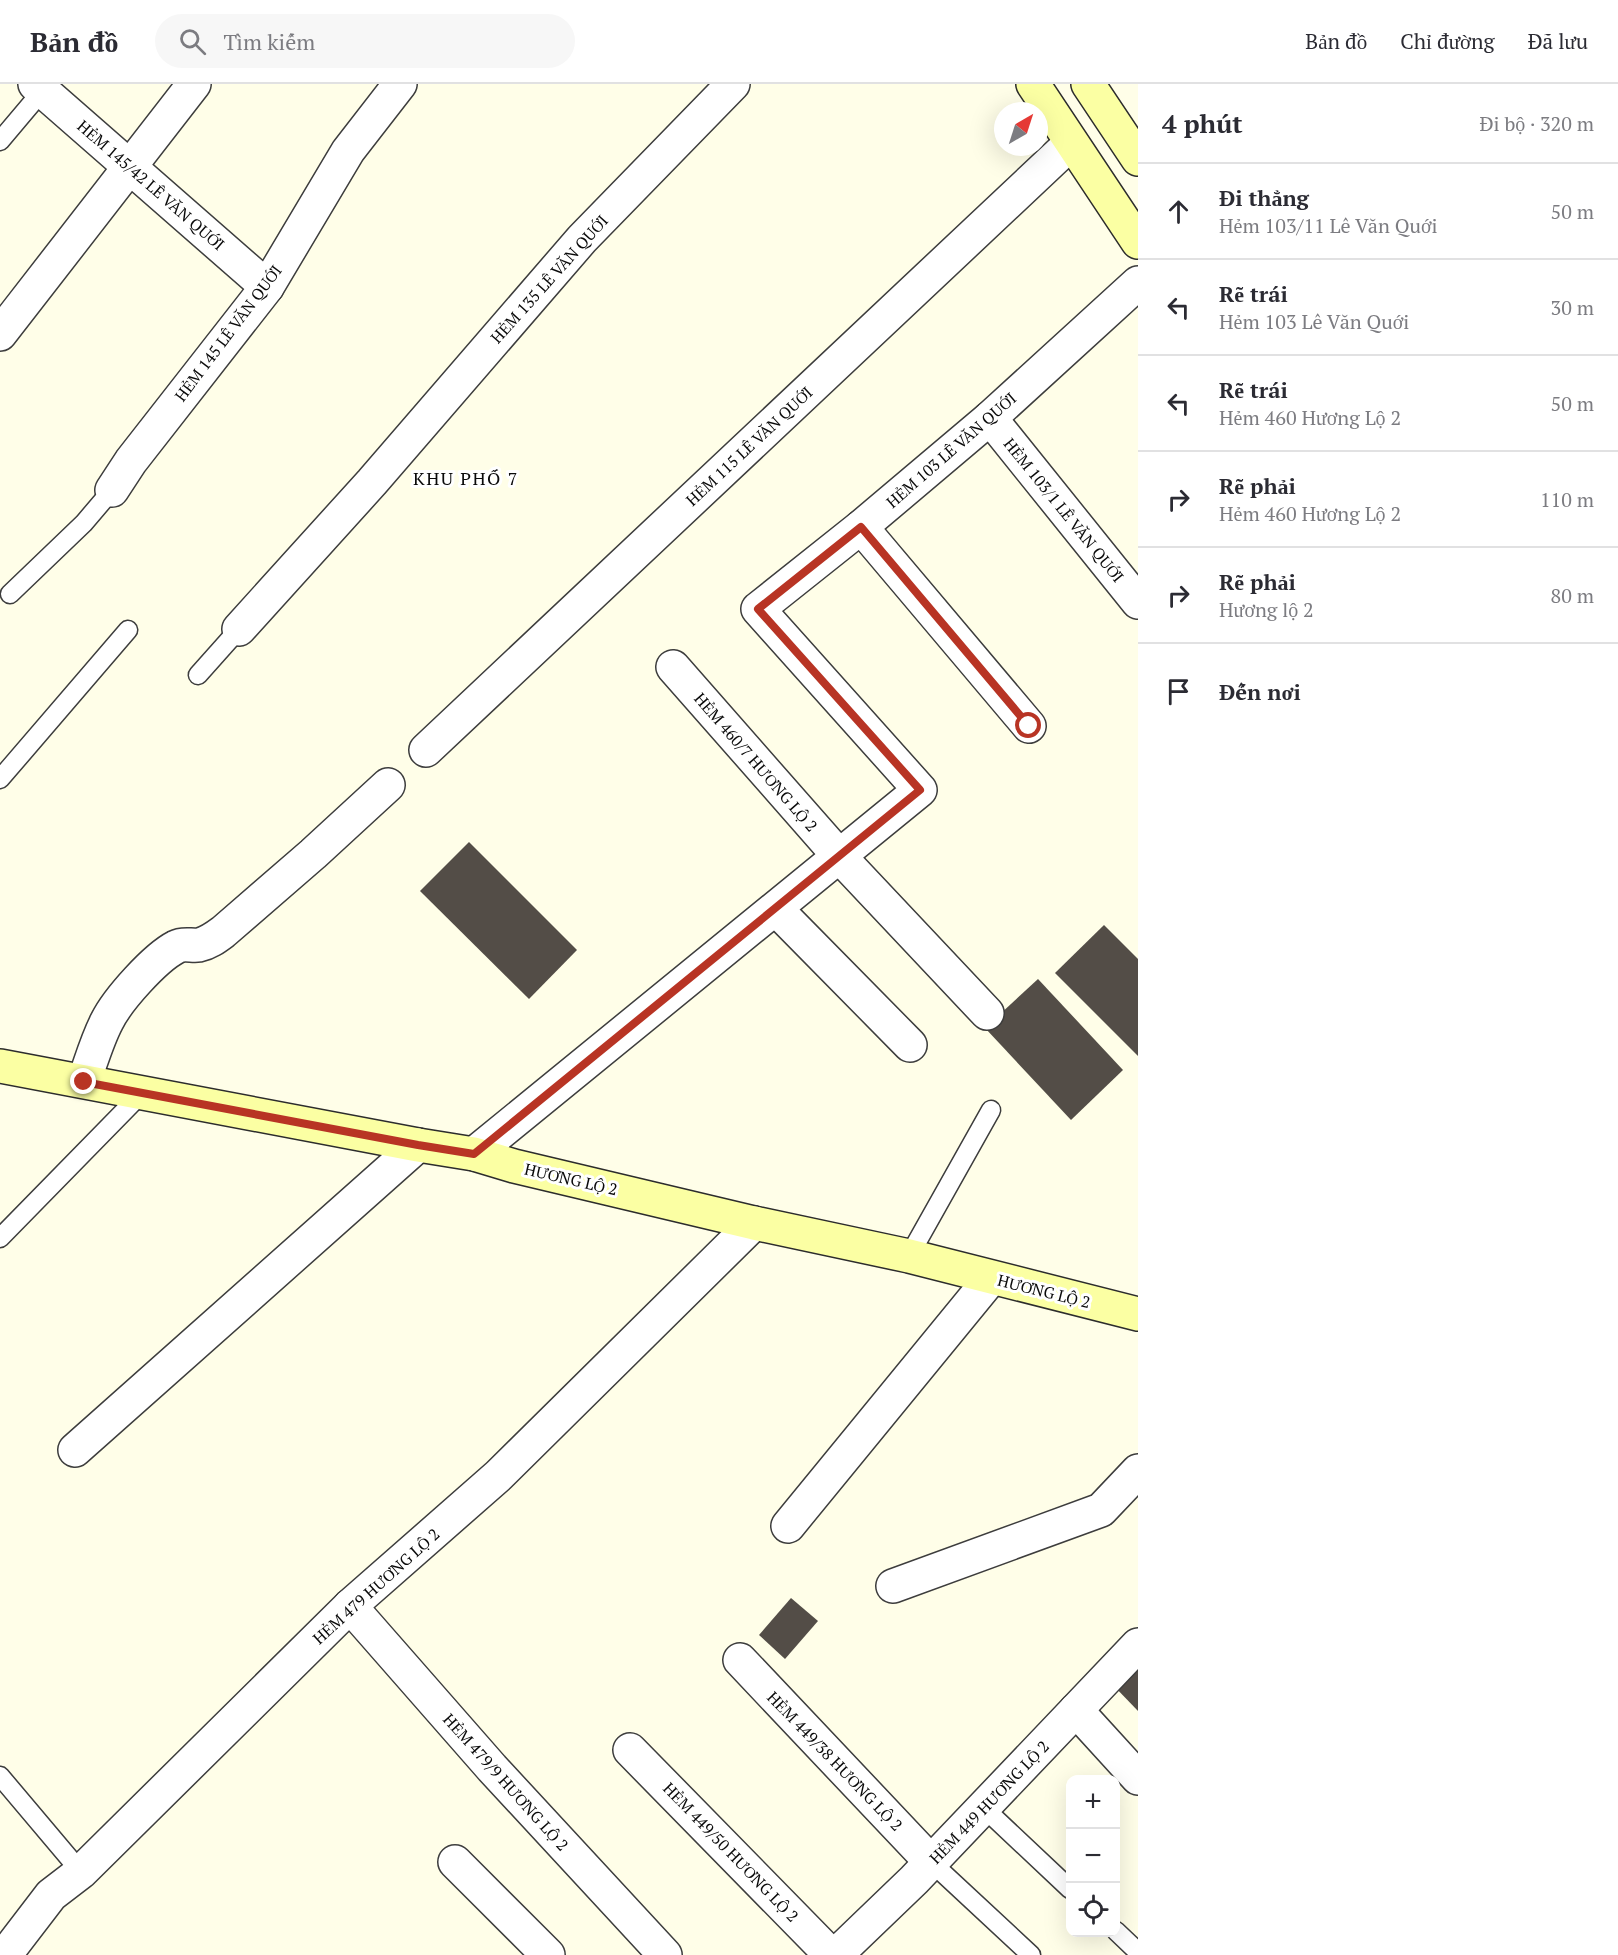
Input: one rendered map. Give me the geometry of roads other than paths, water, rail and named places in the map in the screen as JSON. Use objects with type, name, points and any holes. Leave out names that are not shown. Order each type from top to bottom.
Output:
[{"type":"main road","points":[[1033,84],[1138,242]]},
{"type":"main road","points":[[1088,84],[1138,159]]},
{"type":"main road","name":"HƯƠNG LỘ 2","points":[[0,1066],[474,1154],[514,1166],[754,1223],[909,1256],[1138,1314]]},
{"type":"street","points":[[0,334],[194,84]]},
{"type":"street","name":"HẺM 145 LÊ VĂN QUỚI","points":[[112,490],[130,461],[267,286],[348,151],[400,84]]},
{"type":"street","name":"HẺM 135 LÊ VĂN QUỚI","points":[[239,629],[372,482],[582,239],[733,84]]},
{"type":"street","name":"HẺM 145/42 LÊ VĂN QUỚI","points":[[39,87],[267,286]]},
{"type":"street","name":"HẺM 115 LÊ VĂN QUỚI","points":[[426,750],[1071,143]]},
{"type":"street","name":"HẺM 103 LÊ VĂN QUỚI","points":[[840,857],[920,790],[758,609],[861,527],[990,418],[1138,283]]},
{"type":"street","name":"HẺM 103/1 LÊ VĂN QUỚI","points":[[990,418],[1138,602]]},
{"type":"street","points":[[861,527],[1029,726]]},
{"type":"street","name":"HẺM 460/7 HƯƠNG LỘ 2","points":[[673,667],[840,857],[987,1013]]},
{"type":"street","points":[[84,1082],[107,1020],[149,969],[177,946],[188,944],[196,946],[208,942],[223,932],[388,785]]},
{"type":"street","points":[[474,1154],[840,857]]},
{"type":"street","points":[[776,909],[909,1045]]},
{"type":"street","points":[[75,1450],[418,1145]]},
{"type":"street","name":"HẺM 479 HƯƠNG LỘ 2","points":[[4,1955],[51,1895],[81,1872],[350,1606],[498,1476],[754,1223]]},
{"type":"street","points":[[788,1526],[991,1278]]},
{"type":"street","points":[[894,1586],[1101,1510],[1138,1471]]},
{"type":"street","name":"HẺM 479/9 HƯƠNG LỘ 2","points":[[350,1606],[492,1768],[665,1955]]},
{"type":"street","name":"HẺM 449 HƯƠNG LỘ 2","points":[[836,1955],[984,1808],[1138,1645]]},
{"type":"street","name":"HẺM 449/38 HƯƠNG LỘ 2","points":[[740,1660],[931,1862]]},
{"type":"street","points":[[1076,1710],[1138,1779]]},
{"type":"street","name":"HẺM 449/50 HƯƠNG LỘ 2","points":[[630,1750],[831,1955]]},
{"type":"street","points":[[455,1862],[548,1955]]},
{"type":"lane","points":[[0,141],[39,87]]},
{"type":"lane","points":[[10,594],[84,523],[112,490]]},
{"type":"lane","points":[[198,675],[239,629]]},
{"type":"lane","points":[[0,779],[128,630]]},
{"type":"lane","points":[[0,1238],[142,1093]]},
{"type":"lane","points":[[909,1256],[991,1110]]},
{"type":"lane","points":[[0,1776],[81,1872]]},
{"type":"lane","points":[[984,1808],[1066,1884]]},
{"type":"lane","points":[[931,1862],[1031,1955]]},
{"type":"lane","points":[[1120,1937],[1130,1951]]},
{"type":"district","name":"KHU PHỐ 7","points":[[466,479]]}]
